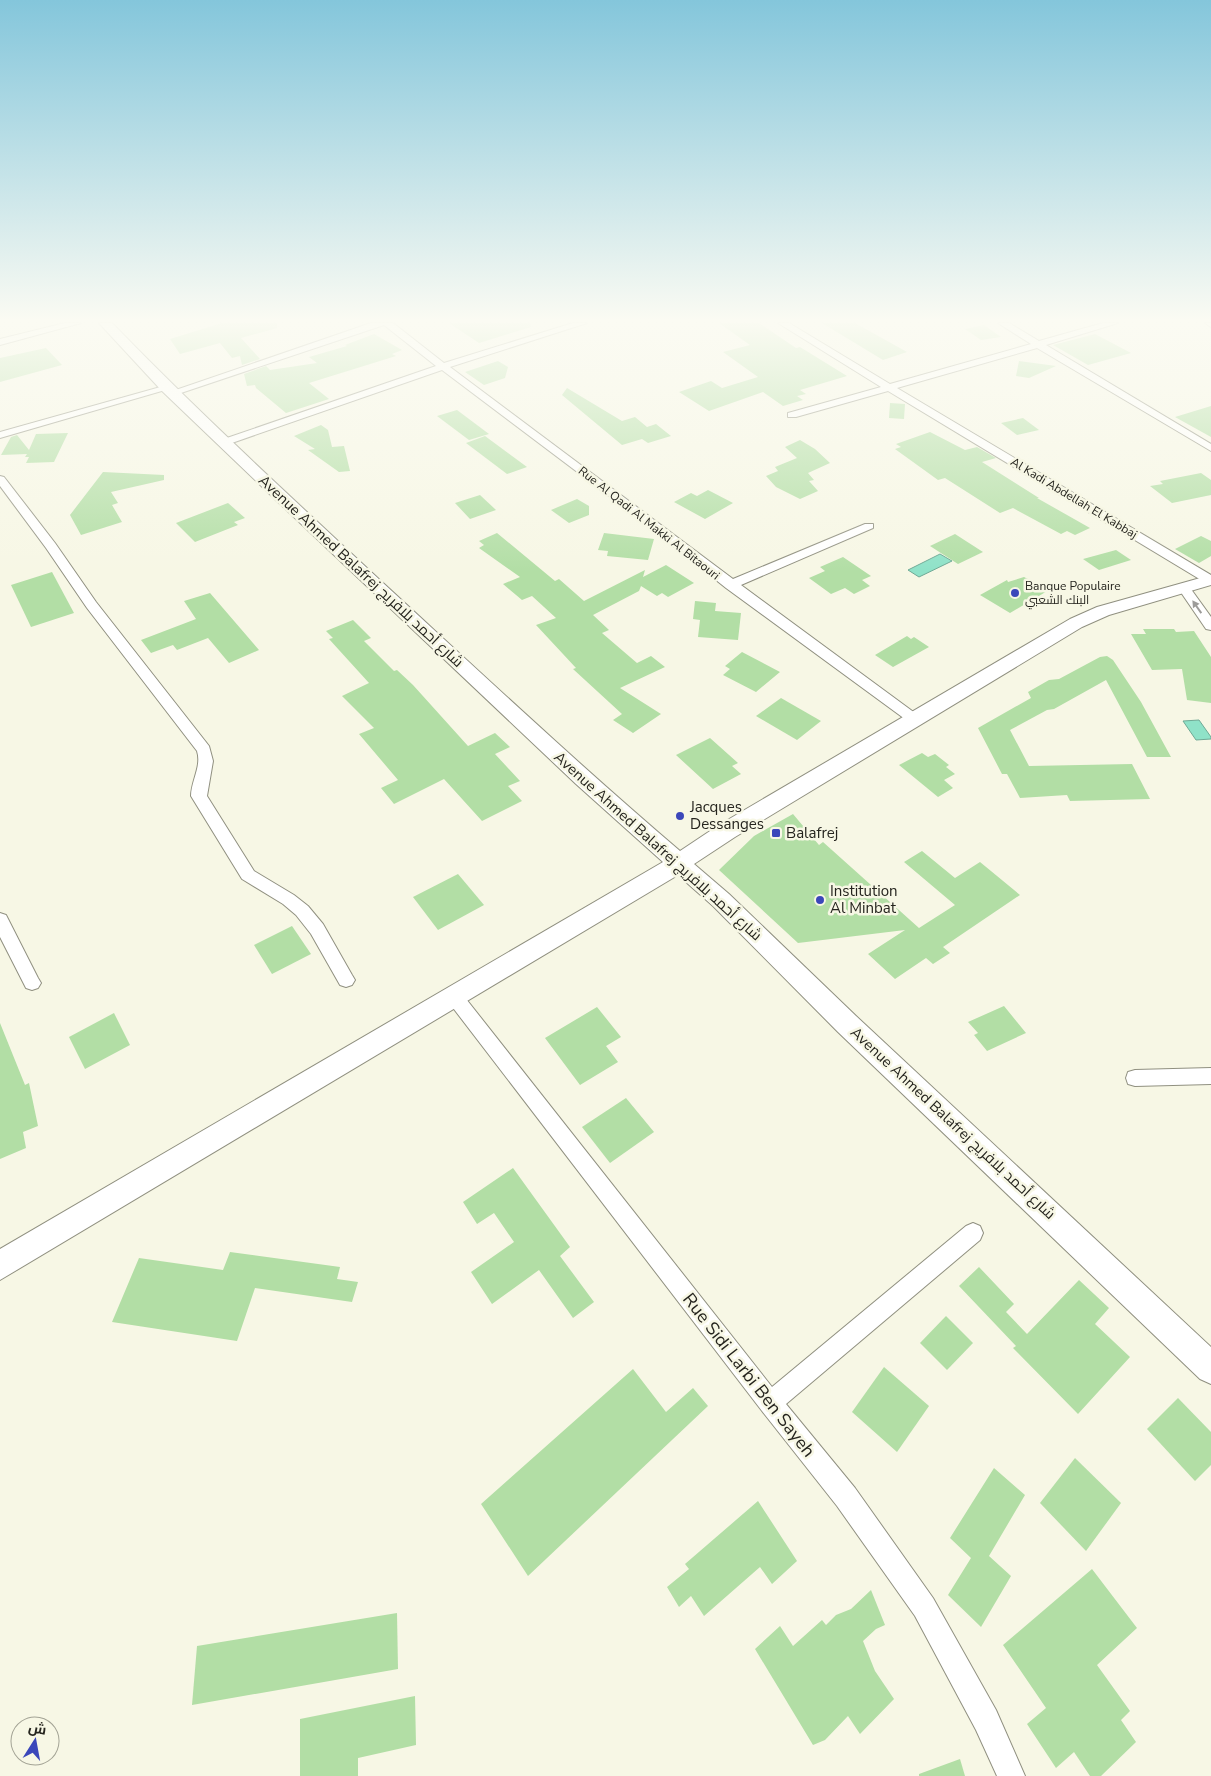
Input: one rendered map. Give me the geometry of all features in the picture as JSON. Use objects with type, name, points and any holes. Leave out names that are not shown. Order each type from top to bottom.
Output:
[{"type":"main road","name":"Avenue Ahmed Balafrej شارع أحمد بلافريج","points":[[186,406],[583,780],[679,862],[1211,1368]]},
{"type":"main road","points":[[0,1265],[453,995],[645,885],[727,831],[1083,620],[1103,611],[1211,580]]},
{"type":"street","points":[[0,435],[110,406]]},
{"type":"street","points":[[224,442],[329,406]]},
{"type":"street","name":"Rue Al Qadi Al Makki Al Bitaouri","points":[[495,406],[601,484],[730,585],[914,719]]},
{"type":"street","points":[[792,415],[824,406]]},
{"type":"street","name":"Al Kadi Abdellah El Kabbaj","points":[[921,406],[1211,580]]},
{"type":"street","points":[[1140,406],[1211,448]]},
{"type":"street","points":[[0,479],[51,546],[91,605],[204,750],[207,757],[198,785],[199,796],[248,875],[299,908],[313,925],[346,980]]},
{"type":"street","points":[[730,585],[869,526]]},
{"type":"street","points":[[1184,588],[1211,626]]},
{"type":"street","points":[[0,920],[32,983]]},
{"type":"street","name":"Rue Sidi Larbi Ben Sayeh","points":[[453,995],[770,1403],[846,1497],[924,1607],[982,1712],[1011,1776]]},
{"type":"street","points":[[1135,1078],[1211,1076]]},
{"type":"street","points":[[770,1403],[973,1233]]},
{"type":"water","points":[[940,554],[952,561],[919,577],[908,570]]},
{"type":"water","points":[[1199,720],[1211,739],[1196,740],[1183,721]]},
{"type":"building","points":[[277,406],[308,406],[286,413]]},
{"type":"building","points":[[575,406],[597,406],[622,421],[635,417],[647,427],[656,424],[671,436],[648,443],[642,439],[622,445]]},
{"type":"building","points":[[701,406],[724,406],[709,411]]},
{"type":"building","points":[[890,406],[905,406],[904,419],[889,418]]},
{"type":"building","points":[[1211,406],[1211,437],[1175,417]]},
{"type":"building","points":[[457,410],[489,434],[469,440],[437,416]]},
{"type":"building","points":[[1023,418],[1039,430],[1017,435],[1001,423]]},
{"type":"building","points":[[321,425],[328,430],[332,447],[344,446],[350,471],[339,472],[308,450],[315,449],[294,436]]},
{"type":"building","points":[[930,432],[965,450],[977,447],[996,458],[982,462],[1039,498],[1037,498],[1090,528],[1075,535],[1067,531],[1061,534],[1013,508],[1000,513],[945,478],[938,480],[895,449],[901,447],[896,444]]},
{"type":"building","points":[[68,433],[54,462],[26,463],[29,457],[25,457],[27,454],[1,455],[11,437],[17,435],[29,450],[36,434]]},
{"type":"building","points":[[485,436],[527,467],[507,474],[466,443]]},
{"type":"building","points":[[800,440],[815,449],[830,463],[808,473],[814,480],[809,481],[818,491],[800,499],[776,487],[766,476],[778,471],[775,467],[797,458],[785,447]]},
{"type":"building","points":[[103,472],[164,475],[164,480],[111,492],[118,503],[112,505],[122,522],[81,535],[70,515]]},
{"type":"building","points":[[1201,473],[1211,480],[1211,495],[1172,503],[1150,486],[1163,484],[1160,481]]},
{"type":"building","points":[[708,490],[733,503],[705,519],[674,502],[691,493],[697,496]]},
{"type":"building","points":[[480,495],[496,510],[470,519],[455,503]]},
{"type":"building","points":[[577,499],[589,506],[589,515],[569,523],[551,510]]},
{"type":"building","points":[[228,503],[245,518],[234,522],[238,525],[195,542],[176,523]]},
{"type":"building","points":[[497,533],[555,581],[559,579],[584,601],[645,570],[643,577],[666,565],[694,583],[668,597],[662,593],[657,596],[641,586],[639,591],[593,615],[609,630],[602,633],[637,663],[651,656],[665,667],[620,688],[661,714],[633,733],[613,720],[622,714],[573,669],[576,668],[536,625],[556,618],[532,596],[522,600],[503,584],[520,577],[479,548],[484,545],[479,541]]},
{"type":"building","points":[[604,533],[654,539],[648,560],[607,556],[608,551],[598,550]]},
{"type":"building","points":[[955,534],[983,552],[958,564],[930,546]]},
{"type":"building","points":[[1201,536],[1211,541],[1211,556],[1199,563],[1175,549]]},
{"type":"building","points":[[1116,550],[1131,560],[1099,570],[1083,559]]},
{"type":"building","points":[[843,557],[871,576],[862,580],[870,586],[854,594],[845,588],[831,594],[809,578],[825,571],[820,567]]},
{"type":"building","points":[[52,572],[74,613],[31,627],[11,585]]},
{"type":"building","name":"Banque Populaire البنك الشعبي","points":[[1024,577],[1049,590],[1010,613],[980,595],[1007,580],[1008,582]]},
{"type":"building","points":[[210,593],[259,650],[229,663],[208,638],[177,650],[173,645],[151,653],[141,640],[196,619],[184,601]]},
{"type":"building","points":[[695,601],[716,603],[715,611],[741,613],[738,640],[698,637],[700,620],[693,619]]},
{"type":"building","points":[[353,620],[371,638],[364,641],[394,671],[397,670],[413,685],[468,746],[495,733],[510,747],[495,754],[520,781],[508,786],[522,801],[482,821],[444,779],[394,804],[381,788],[398,780],[359,734],[374,728],[342,696],[369,683],[329,639],[333,638],[326,631]]},
{"type":"building","points":[[1143,629],[1174,629],[1176,632],[1194,631],[1211,657],[1211,703],[1187,700],[1182,669],[1152,670],[1131,634],[1146,634]]},
{"type":"building","points":[[907,636],[911,639],[914,637],[929,647],[893,667],[875,655]]},
{"type":"building","points":[[742,652],[780,672],[756,692],[723,675],[730,669],[725,666]]},
{"type":"building","points":[[1107,656],[1113,660],[1141,702],[1171,757],[1147,757],[1106,680],[1054,709],[1047,710],[1010,730],[1029,766],[1132,764],[1150,799],[1070,801],[1067,795],[1020,798],[1007,774],[1002,774],[978,728],[1031,698],[1028,692],[1049,680],[1059,679],[1100,657]]},
{"type":"building","points":[[781,698],[821,721],[797,740],[756,716]]},
{"type":"building","points":[[710,738],[738,763],[732,766],[741,774],[713,789],[676,755]]},
{"type":"building","points":[[922,753],[928,757],[935,754],[949,765],[946,767],[955,774],[944,780],[953,788],[938,797],[899,765]]},
{"type":"building","name":"Institution Al Minbat","points":[[793,814],[819,845],[823,842],[919,928],[955,905],[904,862],[922,851],[955,878],[980,862],[1020,895],[943,947],[950,953],[933,964],[926,958],[895,979],[868,954],[905,930],[798,943],[719,870],[754,836]]},
{"type":"building","points":[[458,874],[484,905],[438,930],[413,897]]},
{"type":"building","points":[[292,926],[311,954],[272,974],[254,945]]},
{"type":"building","points":[[1004,1006],[1026,1033],[987,1051],[974,1035],[978,1033],[968,1022]]},
{"type":"building","points":[[597,1007],[621,1037],[606,1046],[618,1062],[580,1085],[545,1038]]},
{"type":"building","points":[[114,1013],[130,1045],[85,1069],[69,1037]]},
{"type":"building","points":[[0,1023],[25,1085],[29,1083],[38,1126],[23,1132],[26,1148],[0,1159]]},
{"type":"building","points":[[626,1098],[654,1132],[610,1163],[582,1127]]},
{"type":"building","points":[[513,1168],[570,1247],[560,1256],[594,1302],[573,1318],[539,1270],[492,1304],[471,1272],[514,1242],[494,1213],[477,1224],[463,1202]]},
{"type":"building","points":[[230,1252],[340,1267],[337,1279],[358,1282],[352,1302],[255,1288],[237,1341],[112,1322],[139,1258],[223,1270]]},
{"type":"building","points":[[979,1267],[1014,1304],[1006,1312],[1027,1334],[1079,1280],[1109,1308],[1095,1324],[1130,1357],[1078,1414],[1013,1348],[1016,1346],[959,1286]]},
{"type":"building","points":[[946,1316],[973,1343],[947,1370],[920,1343]]},
{"type":"building","points":[[884,1367],[929,1406],[897,1452],[852,1412]]},
{"type":"building","points":[[633,1369],[666,1412],[693,1388],[708,1406],[528,1576],[481,1504]]},
{"type":"building","points":[[1178,1398],[1211,1432],[1211,1465],[1195,1481],[1147,1429]]},
{"type":"building","points":[[1075,1458],[1121,1503],[1086,1551],[1040,1503]]},
{"type":"building","points":[[994,1468],[1025,1495],[989,1556],[1011,1576],[981,1627],[948,1595],[971,1558],[950,1538]]},
{"type":"building","points":[[758,1501],[797,1561],[772,1584],[760,1567],[704,1616],[691,1596],[679,1607],[667,1587],[689,1569],[685,1564]]},
{"type":"building","points":[[1092,1569],[1137,1628],[1097,1665],[1130,1711],[1121,1720],[1136,1742],[1101,1776],[1090,1776],[1074,1752],[1056,1768],[1027,1724],[1046,1708],[1003,1645]]},
{"type":"building","points":[[871,1590],[885,1625],[876,1629],[863,1641],[875,1671],[894,1699],[860,1734],[848,1716],[825,1740],[813,1745],[755,1649],[780,1626],[793,1646],[822,1620],[826,1625],[836,1615],[851,1609]]},
{"type":"building","points":[[397,1613],[398,1669],[192,1705],[197,1646]]},
{"type":"building","points":[[415,1696],[416,1745],[358,1758],[358,1776],[300,1776],[300,1719]]},
{"type":"building","points":[[960,1759],[965,1776],[919,1776],[919,1774]]},
{"type":"place","name":"Banque Populaire البنك الشعبي","points":[[1015,593]]},
{"type":"place","name":"Jacques Dessanges","points":[[680,816]]},
{"type":"place","name":"Balafrej","points":[[776,833]]},
{"type":"place","name":"Institution Al Minbat","points":[[820,900]]}]
